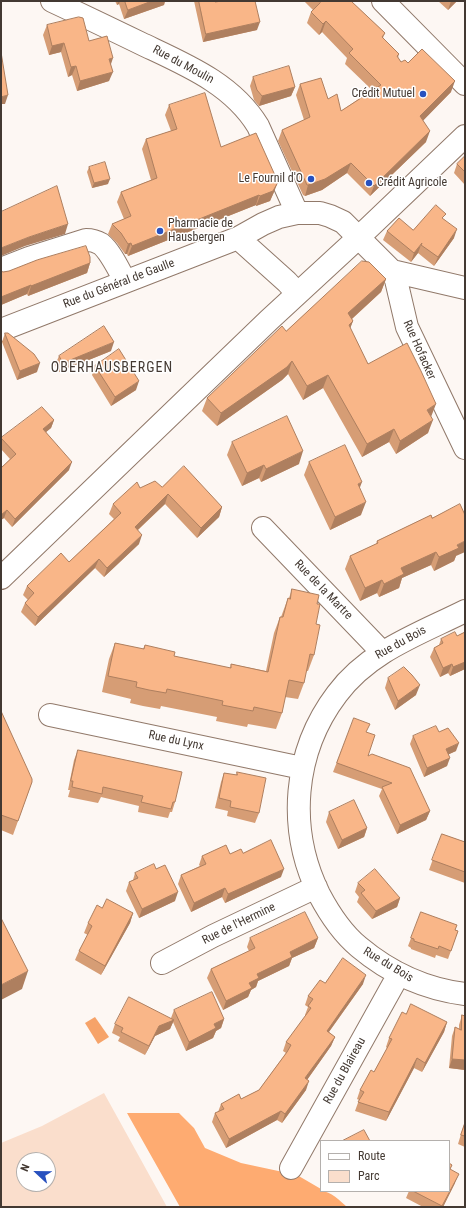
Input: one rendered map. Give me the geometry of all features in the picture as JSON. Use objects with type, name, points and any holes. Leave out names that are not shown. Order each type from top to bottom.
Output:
[{"type":"street","name":"Rue du Moulin","points":[[52,1],[196,70],[242,104],[258,126],[297,213]]},
{"type":"street","points":[[383,1],[465,84]]},
{"type":"street","points":[[1,578],[125,460],[182,402],[465,136]]},
{"type":"street","name":"Rue du Général de Gaulle","points":[[1,330],[238,238],[279,217],[297,213],[320,213],[343,222],[358,238]]},
{"type":"street","points":[[238,238],[287,282],[297,293]]},
{"type":"street","name":"Rue Hofacker","points":[[358,238],[392,271],[396,280],[406,327],[465,448]]},
{"type":"street","points":[[1,269],[29,258],[86,240],[93,240],[106,249],[125,281]]},
{"type":"street","points":[[392,271],[465,288]]},
{"type":"street","name":"Rue de la Martre","points":[[263,528],[382,652]]},
{"type":"street","name":"Rue du Bois","points":[[465,611],[407,638],[382,652],[368,662],[352,677],[337,694],[320,719],[310,742],[302,768],[299,792],[301,840],[306,864],[328,910],[342,929],[358,946],[399,974],[426,986],[465,994]]},
{"type":"street","name":"Rue du Lynx","points":[[50,715],[302,768]]},
{"type":"street","name":"Rue de l'Hermine","points":[[162,963],[213,936],[316,887]]},
{"type":"street","name":"Rue du Blaireau","points":[[291,1168],[399,974]]},
{"type":"green space","points":[[104,1093],[167,1207],[1,1207],[1,1143],[42,1126]]},
{"type":"shaded area","points":[[95,1017],[109,1037],[98,1044],[85,1023]]},
{"type":"shaded area","points":[[127,1113],[179,1113],[194,1128],[205,1148],[241,1163],[297,1175],[320,1188],[320,1192],[332,1194],[347,1207],[180,1207]]},
{"type":"building","points":[[125,1],[152,1],[128,10]]},
{"type":"building","points":[[199,1],[255,1],[260,22],[206,34]]},
{"type":"building","points":[[319,1],[351,1],[385,33],[382,37],[399,54],[397,56],[401,62],[405,60],[408,63],[422,49],[455,81],[420,116],[430,131],[374,186],[351,163],[325,179],[307,185],[282,130],[310,117],[300,84],[321,78],[328,99],[337,94],[341,111],[381,85],[349,53],[353,49],[326,21],[323,24],[311,12],[320,3]]},
{"type":"building","points":[[79,17],[83,18],[89,41],[107,36],[113,58],[109,59],[113,72],[80,81],[76,66],[71,67],[64,43],[52,46],[47,25]]},
{"type":"building","points":[[1,52],[8,95],[1,97]]},
{"type":"building","points":[[289,66],[295,87],[262,96],[257,90],[253,77]]},
{"type":"building","points":[[205,93],[221,147],[256,133],[278,182],[273,191],[260,196],[259,195],[132,246],[131,243],[128,244],[121,233],[112,224],[131,216],[121,192],[157,178],[146,139],[177,129],[169,105]]},
{"type":"building","points":[[465,156],[465,172],[457,164]]},
{"type":"building","points":[[105,162],[110,179],[94,183],[89,167]]},
{"type":"building","points":[[57,186],[68,224],[1,248],[1,212]]},
{"type":"building","points":[[436,205],[446,214],[442,218],[457,229],[438,257],[421,245],[422,243],[414,253],[387,231],[399,218],[413,230]]},
{"type":"building","points":[[86,246],[90,257],[90,263],[1,297],[1,271],[9,271],[37,260]]},
{"type":"building","points":[[362,261],[369,262],[386,279],[348,313],[353,321],[349,325],[368,364],[407,343],[436,404],[427,410],[433,420],[400,441],[394,429],[367,444],[328,375],[307,386],[292,361],[287,367],[221,413],[207,398],[282,326],[286,331]]},
{"type":"building","points":[[104,326],[114,342],[63,363],[59,356]]},
{"type":"building","points":[[5,333],[8,333],[34,354],[40,363],[20,371]]},
{"type":"building","points":[[119,349],[139,381],[115,397],[95,366]]},
{"type":"building","points":[[42,407],[54,420],[43,429],[72,462],[15,519],[7,510],[1,515],[1,468],[16,454],[1,438]]},
{"type":"building","points":[[287,416],[303,451],[266,469],[264,465],[247,473],[232,442]]},
{"type":"building","points":[[345,445],[362,482],[358,484],[366,502],[335,517],[309,462]]},
{"type":"building","points":[[184,466],[222,507],[201,528],[168,494],[135,527],[142,535],[107,568],[99,559],[38,617],[25,603],[34,593],[27,586],[61,553],[69,562],[121,513],[113,504],[137,482],[140,488],[155,481],[162,487]]},
{"type":"building","points":[[460,504],[465,515],[465,541],[457,545],[459,548],[439,557],[436,552],[401,568],[404,574],[384,584],[382,580],[365,588],[350,556],[431,515],[432,518]]},
{"type":"building","points":[[292,589],[319,595],[317,604],[320,604],[316,624],[320,625],[314,655],[310,654],[304,683],[289,680],[282,713],[254,707],[253,711],[222,705],[223,701],[167,689],[166,693],[149,690],[136,687],[137,682],[108,676],[115,643],[144,649],[145,645],[175,652],[174,656],[231,668],[231,664],[268,672],[280,617],[283,617]]},
{"type":"building","points":[[455,632],[457,636],[465,632],[465,662],[453,667],[452,664],[443,668],[434,648],[443,643],[441,639]]},
{"type":"building","points":[[404,667],[420,685],[398,701],[388,678]]},
{"type":"building","points":[[1,711],[32,779],[18,821],[1,815]]},
{"type":"building","points":[[354,718],[370,724],[366,732],[375,735],[368,756],[372,754],[410,768],[430,811],[400,825],[382,787],[392,783],[337,763]]},
{"type":"building","points":[[436,726],[439,732],[448,728],[459,743],[446,749],[450,758],[427,768],[413,736]]},
{"type":"building","points":[[78,750],[182,772],[175,802],[173,802],[171,809],[141,802],[143,796],[103,787],[102,794],[72,787],[73,781],[71,781]]},
{"type":"building","points":[[237,772],[266,778],[259,813],[230,807],[231,801],[219,798],[224,773],[237,775]]},
{"type":"building","points":[[354,800],[367,828],[342,840],[329,812]]},
{"type":"building","points":[[442,834],[465,842],[465,872],[432,860]]},
{"type":"building","points":[[271,840],[284,869],[228,894],[225,888],[194,903],[181,875],[206,864],[202,856],[226,845],[230,854],[241,849],[243,853]]},
{"type":"building","points":[[154,864],[156,869],[165,865],[178,892],[142,909],[129,882],[138,878],[135,873]]},
{"type":"building","points":[[375,869],[400,898],[376,911],[361,893],[365,890],[358,883]]},
{"type":"building","points":[[107,899],[133,913],[105,966],[79,951],[92,926],[88,923],[97,905],[102,908]]},
{"type":"building","points":[[305,912],[318,938],[290,952],[292,957],[257,974],[259,978],[249,983],[252,988],[226,1001],[211,969],[255,948],[250,938]]},
{"type":"building","points":[[421,912],[457,925],[455,930],[458,931],[451,951],[439,946],[438,949],[414,941],[414,939],[411,938]]},
{"type":"building","points":[[1,918],[28,971],[1,985]]},
{"type":"building","points":[[343,958],[366,975],[327,1031],[335,1037],[305,1078],[309,1081],[285,1114],[281,1111],[229,1139],[215,1113],[224,1109],[221,1104],[239,1094],[241,1099],[259,1090],[287,1052],[291,1045],[286,1042],[311,1008],[308,1006],[313,999],[308,996],[320,980],[325,983]]},
{"type":"building","points":[[212,992],[224,1019],[214,1024],[216,1028],[189,1042],[174,1010]]},
{"type":"building","points":[[129,997],[174,1020],[159,1026],[149,1046],[121,1032],[123,1028],[115,1024]]},
{"type":"building","points":[[411,1004],[447,1022],[425,1063],[417,1058],[389,1112],[358,1102],[364,1092],[360,1090],[371,1070],[374,1072],[392,1039],[389,1038],[402,1012],[406,1014]]},
{"type":"building","points":[[462,1015],[465,1016],[465,1060],[452,1059],[455,1027],[461,1030]]},
{"type":"building","points":[[465,1123],[465,1136],[461,1135]]},
{"type":"building","points":[[364,1130],[369,1140],[344,1140]]},
{"type":"building","points":[[450,1169],[459,1174],[450,1191]]},
{"type":"building","points":[[415,1192],[449,1192],[442,1206]]},
{"type":"place","name":"Crédit Mutuel","points":[[423,94]]},
{"type":"place","name":"Le Fournil d'O","points":[[311,179]]},
{"type":"place","name":"Crédit Agricole","points":[[369,183]]},
{"type":"place","name":"Pharmacie de Hausbergen","points":[[160,231]]},
{"type":"district","name":"OBERHAUSBERGEN","points":[[112,368]]}]
